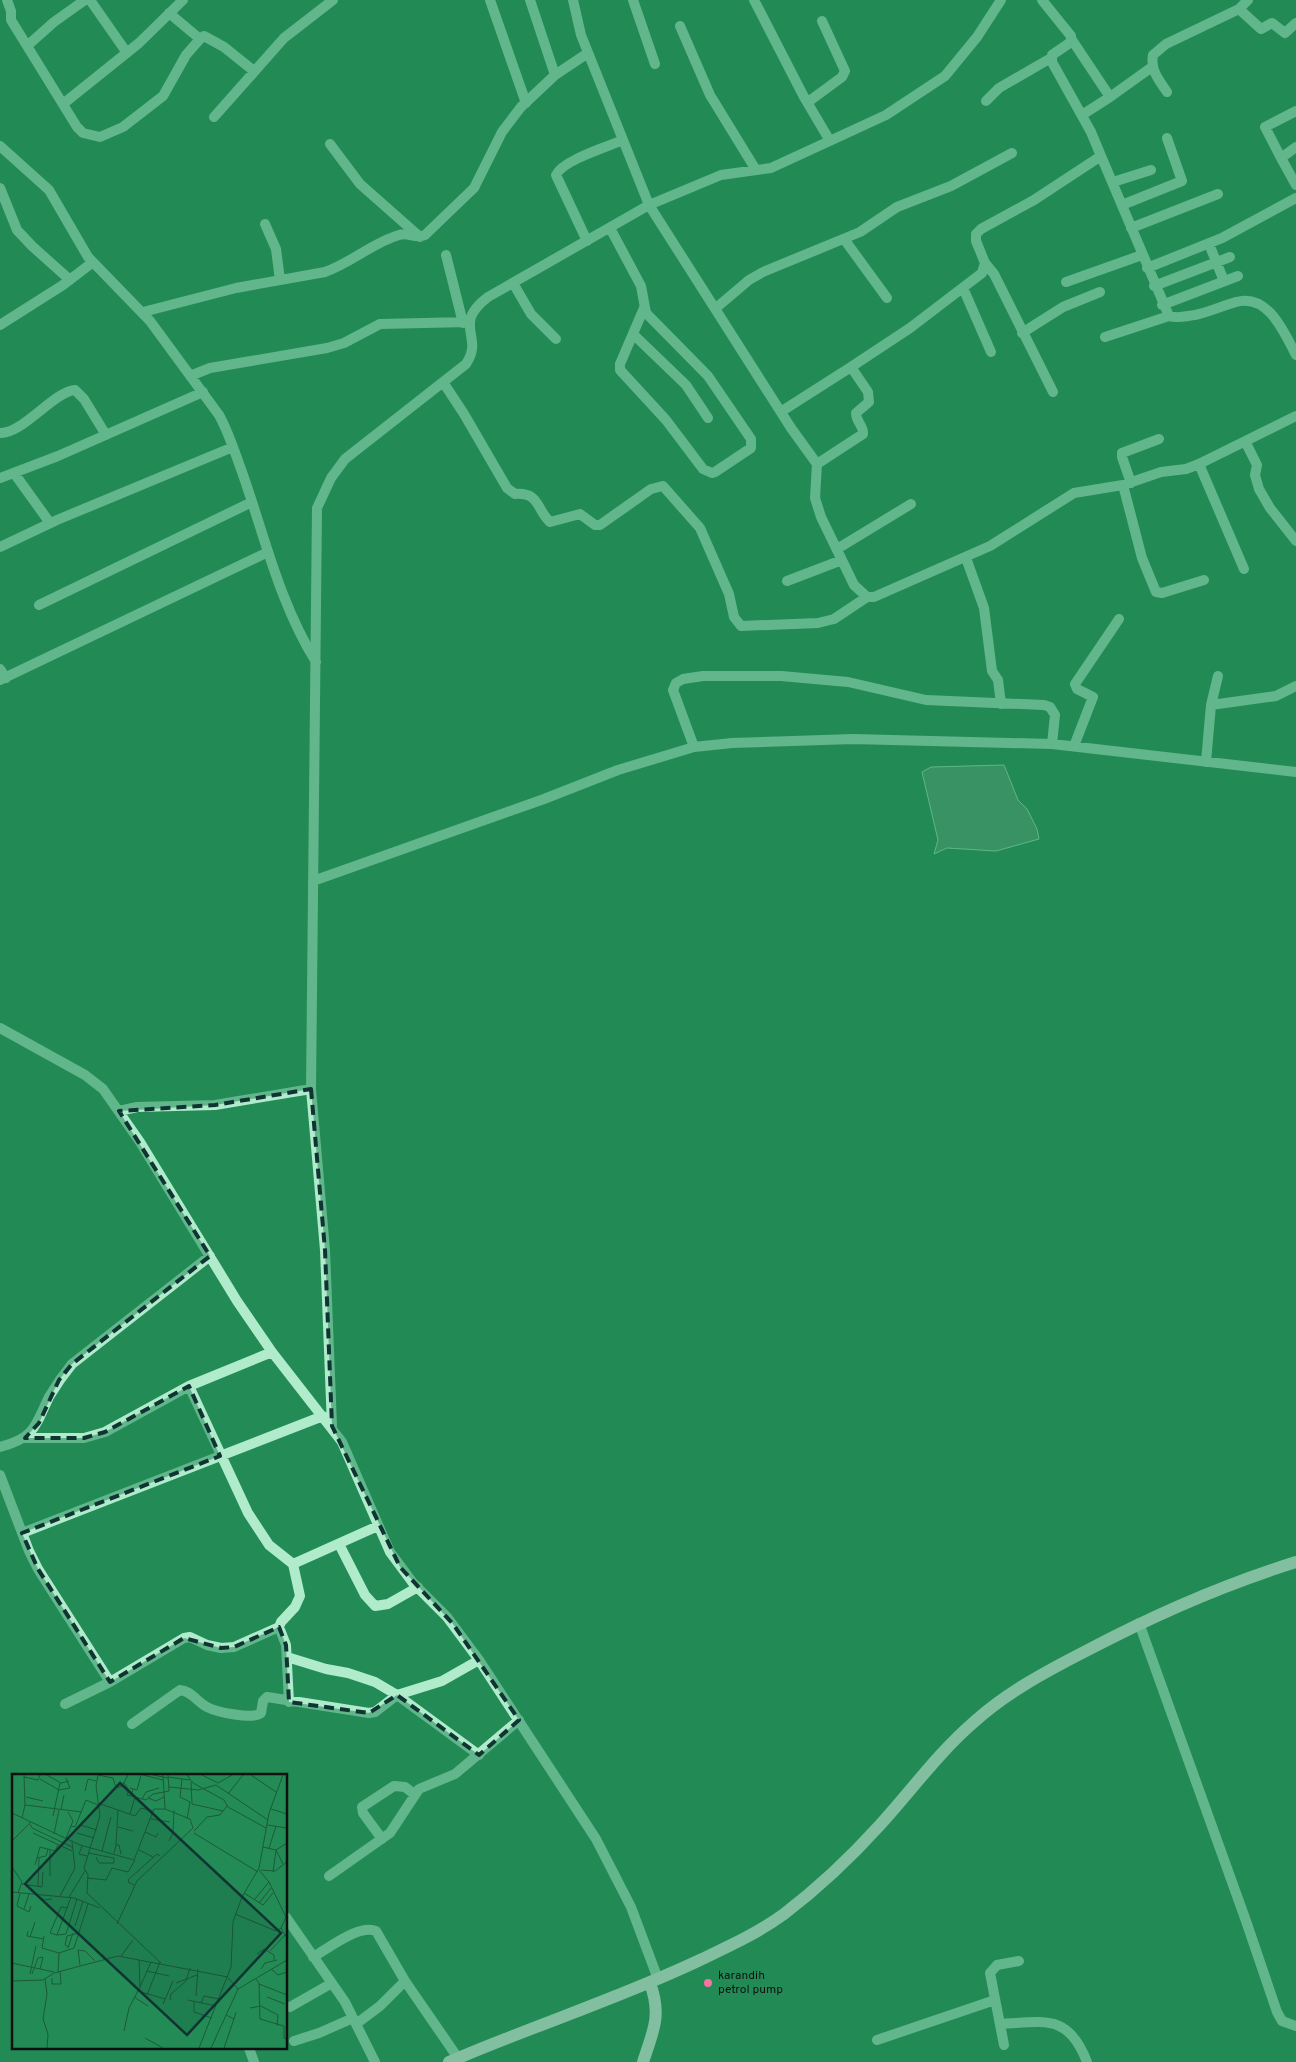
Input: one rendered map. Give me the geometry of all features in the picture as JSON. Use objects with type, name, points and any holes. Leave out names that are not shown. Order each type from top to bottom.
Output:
[{"type":"main road","points":[[454,2060],[654,1981],[751,1935],[783,1915],[819,1886],[852,1854],[944,1750],[980,1716],[1025,1684],[1138,1623],[1249,1577],[1296,1562]]},
{"type":"main road","points":[[643,2062],[654,2034],[656,2002],[654,1981]]},
{"type":"street","points":[[7,0],[11,11],[10,20],[63,104],[83,132],[100,137],[123,128],[163,96],[186,55],[204,36],[224,47],[254,71]]},
{"type":"street","points":[[27,46],[54,22],[85,0]]},
{"type":"street","points":[[90,0],[127,53]]},
{"type":"street","points":[[63,104],[127,53],[183,0]]},
{"type":"street","points":[[214,117],[284,38],[333,0]]},
{"type":"street","points":[[490,0],[526,102]]},
{"type":"street","points":[[530,0],[555,75]]},
{"type":"street","points":[[573,0],[581,35],[649,205],[817,464],[815,498],[854,586],[867,597]]},
{"type":"street","points":[[633,0],[655,64]]},
{"type":"street","points":[[754,0],[830,140]]},
{"type":"street","points":[[466,323],[476,306],[649,205],[721,174],[771,168],[886,115],[945,76],[977,37],[1001,0]]},
{"type":"street","points":[[1042,0],[1110,96]]},
{"type":"street","points":[[1167,92],[1152,67],[1153,55],[1158,49],[1239,9],[1248,0]]},
{"type":"street","points":[[1239,9],[1261,29],[1272,23],[1285,33],[1296,23]]},
{"type":"street","points":[[170,13],[200,39]]},
{"type":"street","points":[[808,102],[842,77],[845,70],[822,21]]},
{"type":"street","points":[[680,26],[710,95],[756,170]]},
{"type":"street","points":[[986,101],[999,88],[1051,58],[1072,40]]},
{"type":"street","points":[[143,312],[236,288],[339,267],[398,235],[420,237],[433,229],[474,188],[502,132],[526,102],[555,75],[588,53]]},
{"type":"street","points":[[1051,58],[1082,115],[1113,182],[1154,286],[1169,316]]},
{"type":"street","points":[[1082,115],[1152,67]]},
{"type":"street","points":[[1296,111],[1265,127],[1296,186]]},
{"type":"street","points":[[1122,205],[1182,181],[1166,138]]},
{"type":"street","points":[[587,241],[556,175],[558,170],[568,163],[623,140]]},
{"type":"street","points":[[330,144],[360,184],[420,237]]},
{"type":"street","points":[[1281,158],[1296,147]]},
{"type":"street","points":[[2,151],[49,190],[79,244],[92,262],[143,312],[219,415],[233,447],[292,621],[316,662]]},
{"type":"street","points":[[716,308],[749,280],[763,272],[860,232],[897,207],[951,186],[1012,153]]},
{"type":"street","points":[[1053,392],[996,279],[985,263],[976,240],[976,234],[981,229],[1034,200],[1101,156]]},
{"type":"street","points":[[1113,182],[1151,170]]},
{"type":"street","points":[[0,188],[17,230],[70,280]]},
{"type":"street","points":[[1131,228],[1218,194]]},
{"type":"street","points":[[1147,268],[1208,244],[1296,198]]},
{"type":"street","points":[[265,224],[276,249],[280,280]]},
{"type":"street","points":[[610,228],[641,286],[644,308],[654,322],[713,383],[751,439],[751,448],[715,472],[712,473],[703,469],[666,420],[620,370],[620,364],[644,308]]},
{"type":"street","points":[[844,239],[887,298]]},
{"type":"street","points":[[1208,244],[1224,281]]},
{"type":"street","points":[[332,1426],[324,1250],[311,1089],[317,508],[331,478],[345,459],[466,364],[471,356],[474,348],[446,255]]},
{"type":"street","points":[[1066,282],[1142,256]]},
{"type":"street","points":[[1154,286],[1230,257]]},
{"type":"street","points":[[0,325],[70,280],[92,262]]},
{"type":"street","points":[[782,412],[851,367],[963,288],[982,273],[985,263]]},
{"type":"street","points":[[1162,304],[1238,276]]},
{"type":"street","points":[[513,283],[531,314],[556,339]]},
{"type":"street","points":[[963,288],[992,352]]},
{"type":"street","points":[[1022,333],[1064,307],[1100,292]]},
{"type":"street","points":[[1106,337],[1169,316],[1176,318],[1201,314],[1247,300],[1258,303],[1265,308],[1276,321],[1296,355]]},
{"type":"street","points":[[190,376],[210,368],[326,348],[344,343],[380,324],[466,323]]},
{"type":"street","points":[[633,334],[686,386],[708,418]]},
{"type":"street","points":[[817,464],[862,434],[862,426],[857,419],[856,413],[869,402],[870,396],[851,367]]},
{"type":"street","points":[[442,382],[469,422],[507,488],[515,494],[525,493],[532,496],[550,522],[580,514],[595,526],[600,525],[651,489],[663,486],[700,528],[729,594],[734,617],[741,626],[818,623],[834,619],[867,597],[874,596],[966,558],[990,546],[1074,493],[1128,484],[1161,472],[1186,469],[1246,442],[1296,416]]},
{"type":"street","points":[[0,433],[10,431],[75,390],[84,399],[106,435]]},
{"type":"street","points":[[0,478],[106,435],[203,392]]},
{"type":"street","points":[[1158,439],[1122,453],[1142,558],[1156,592],[1162,593],[1204,580]]},
{"type":"street","points":[[1246,442],[1257,465],[1255,475],[1259,489],[1270,508],[1296,541]]},
{"type":"street","points":[[0,547],[50,523],[233,447]]},
{"type":"street","points":[[1199,464],[1244,569]]},
{"type":"street","points":[[14,473],[50,523]]},
{"type":"street","points":[[38,606],[252,502]]},
{"type":"street","points":[[837,549],[912,504]]},
{"type":"street","points":[[2,675],[268,552]]},
{"type":"street","points":[[966,558],[984,608],[992,671],[998,680],[1001,704]]},
{"type":"street","points":[[787,581],[842,560]]},
{"type":"street","points":[[1074,746],[1093,697],[1077,689],[1075,684],[1119,619]]},
{"type":"street","points":[[694,748],[673,690],[676,683],[683,679],[703,676],[818,678],[881,689],[926,700],[1050,707],[1054,715],[1052,744]]},
{"type":"street","points":[[1206,762],[1211,706],[1218,676]]},
{"type":"street","points":[[1211,706],[1276,696],[1296,686]]},
{"type":"street","points":[[313,881],[618,770],[694,748],[732,743],[844,739],[1052,744],[1296,772]]},
{"type":"street","points":[[0,1028],[90,1078],[103,1089],[119,1111],[237,1301],[272,1352],[332,1426],[355,1469],[378,1526],[400,1567],[450,1620],[479,1660],[596,1838],[618,1878],[647,1944],[654,1981]]},
{"type":"street","points":[[119,1111],[137,1107],[238,1102],[311,1089]]},
{"type":"street","points":[[25,1438],[39,1423],[59,1380],[72,1364],[210,1256]]},
{"type":"street","points":[[0,1448],[25,1438],[84,1438],[105,1432],[189,1386],[272,1352]]},
{"type":"street","points":[[65,1704],[110,1682],[184,1638],[190,1637],[207,1645],[220,1648],[234,1647],[279,1627],[281,1622],[295,1607],[300,1596],[293,1564],[269,1544],[258,1530],[220,1456],[189,1386]]},
{"type":"street","points":[[22,1533],[323,1416]]},
{"type":"street","points":[[0,1475],[38,1569],[110,1682]]},
{"type":"street","points":[[293,1564],[378,1526]]},
{"type":"street","points":[[339,1544],[365,1594],[375,1606],[388,1604],[418,1587]]},
{"type":"street","points":[[1138,1623],[1277,2012],[1282,2021],[1296,2026]]},
{"type":"street","points":[[279,1627],[286,1645],[289,1702]]},
{"type":"street","points":[[287,1658],[362,1676],[397,1695],[479,1755]]},
{"type":"street","points":[[132,1724],[180,1690],[186,1690],[205,1707],[252,1717],[259,1715],[263,1701],[267,1697],[289,1702],[369,1713],[375,1712],[397,1695],[442,1681],[479,1660]]},
{"type":"street","points":[[329,1876],[382,1839],[398,1822],[414,1794],[455,1774],[519,1720]]},
{"type":"street","points":[[382,1839],[363,1813],[362,1807],[394,1786],[405,1788],[414,1794]]},
{"type":"street","points":[[288,1920],[332,1983],[375,2062]]},
{"type":"street","points":[[313,1957],[368,1928],[376,1931],[382,1938],[405,1981],[454,2060]]},
{"type":"street","points":[[1004,2045],[990,1979],[992,1968],[997,1965],[1019,1961]]},
{"type":"street","points":[[294,2042],[354,2021],[380,2006],[405,1981]]},
{"type":"street","points":[[290,2007],[332,1983]]},
{"type":"street","points":[[877,2040],[995,2000]]},
{"type":"street","points":[[1000,2024],[1041,2022],[1065,2028],[1075,2036],[1087,2062]]},
{"type":"street","points":[[250,2050],[254,2062]]},
{"type":"highlighted area","points":[[311,1089],[325,1250],[332,1426],[400,1567],[453,1624],[519,1720],[479,1755],[397,1695],[369,1713],[289,1702],[286,1645],[279,1627],[234,1647],[221,1648],[184,1638],[110,1682],[38,1569],[22,1533],[220,1456],[189,1386],[105,1432],[84,1438],[25,1438],[39,1423],[59,1380],[72,1364],[210,1256],[119,1111],[215,1105]]},
{"type":"shaded area","points":[[1004,765],[1018,800],[1027,809],[1037,829],[1039,839],[996,851],[947,848],[934,854],[938,840],[922,772],[931,767]]},
{"type":"place","name":"karandih petrol pump","points":[[708,1983]]}]
